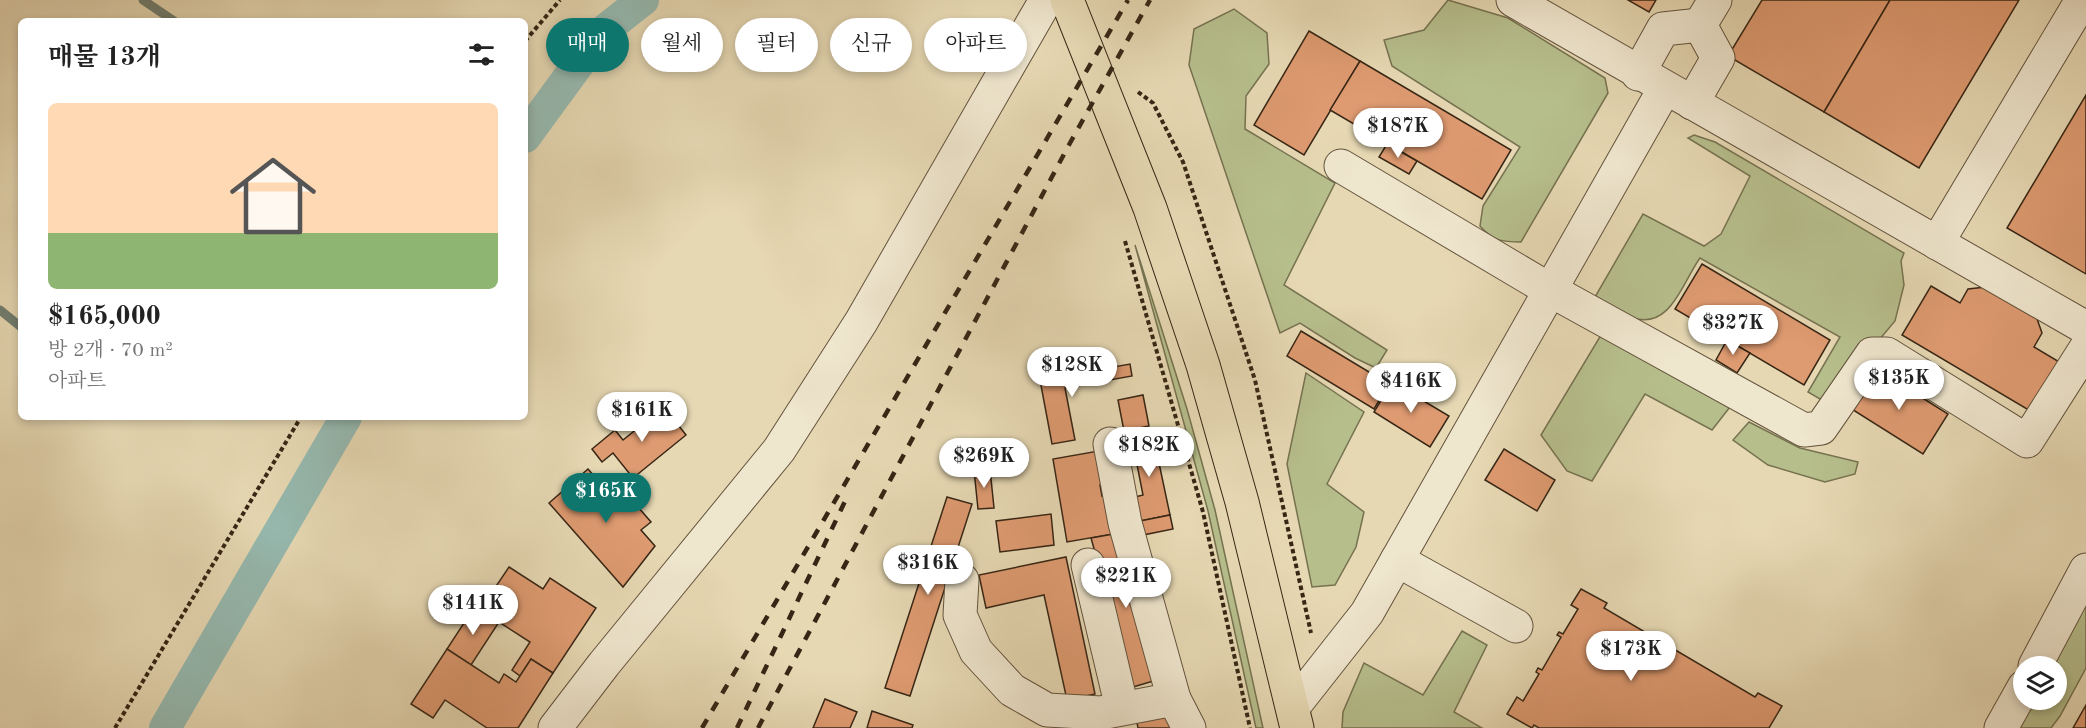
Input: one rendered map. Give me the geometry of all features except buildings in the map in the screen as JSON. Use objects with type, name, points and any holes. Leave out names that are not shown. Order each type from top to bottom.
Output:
[{"type":"main road","points":[[1067,0],[1129,154],[1176,281],[1242,502],[1295,717]]},
{"type":"street","points":[[555,728],[604,664],[779,450],[861,322],[1046,0]]},
{"type":"street","points":[[1513,0],[2086,328]]},
{"type":"street","points":[[1937,243],[2082,0]]},
{"type":"street","points":[[1295,717],[1367,613],[1665,88],[1718,58],[1708,13],[1663,29],[1665,88]]},
{"type":"street","points":[[1341,166],[1550,290],[1804,430],[1821,428],[1872,354],[1887,354],[2027,441],[2086,348]]},
{"type":"street","points":[[1110,444],[1125,523],[1174,699],[1189,728]]},
{"type":"street","points":[[1397,560],[1516,626]]},
{"type":"street","points":[[1088,565],[1111,711]]},
{"type":"street","points":[[2040,656],[2086,570]]},
{"type":"street","points":[[962,580],[960,615],[976,651],[1012,690],[1047,710],[1111,711],[1174,699]]},
{"type":"street","points":[[2001,728],[2013,707]]},
{"type":"path","points":[[528,37],[560,0]]},
{"type":"path","points":[[1124,238],[1203,512],[1250,728]]},
{"type":"path","points":[[115,728],[299,420]]},
{"type":"green space","points":[[1448,0],[1508,18],[1605,78],[1608,93],[1521,242],[1498,240],[1480,226],[1483,206],[1520,147],[1392,66],[1384,40],[1424,30]]},
{"type":"green space","points":[[1234,9],[1267,33],[1269,64],[1246,96],[1245,129],[1335,183],[1284,285],[1387,350],[1376,368],[1355,358],[1300,323],[1280,333],[1189,65],[1194,29]]},
{"type":"green space","points":[[1694,135],[1715,142],[1904,253],[1901,261],[1904,285],[1895,321],[1879,340],[1859,344],[1825,402],[1808,392],[1840,337],[1700,258],[1674,301],[1657,317],[1646,320],[1633,318],[1595,297],[1643,214],[1704,246],[1721,234],[1750,176],[1688,138]]},
{"type":"green space","points":[[1135,245],[1187,409],[1215,510],[1263,728],[1256,728],[1208,511]]},
{"type":"green space","points":[[1601,335],[1730,407],[1712,430],[1645,394],[1592,481],[1567,471],[1541,435]]},
{"type":"green space","points":[[1306,373],[1364,412],[1327,484],[1364,512],[1356,547],[1335,585],[1312,587],[1287,464]]},
{"type":"green space","points":[[1749,422],[1800,448],[1858,462],[1855,474],[1825,482],[1768,465],[1733,440]]},
{"type":"green space","points":[[2086,595],[2086,668],[2067,703],[2067,656],[2054,656]]},
{"type":"green space","points":[[1462,631],[1487,645],[1454,712],[1482,728],[1342,728],[1343,712],[1364,663],[1423,695]]},
{"type":"green space","points":[[2026,710],[2063,710],[2051,728],[2018,728]]},
{"type":"waterway","points":[[143,0],[170,18]]},
{"type":"waterway","points":[[528,133],[601,33],[643,0]]},
{"type":"waterway","points":[[0,310],[18,325]]},
{"type":"waterway","points":[[165,728],[344,420]]},
{"type":"railway","points":[[702,728],[1128,0]]},
{"type":"railway","points":[[758,728],[1070,143],[1150,0]]},
{"type":"railway","points":[[737,728],[848,495]]}]
